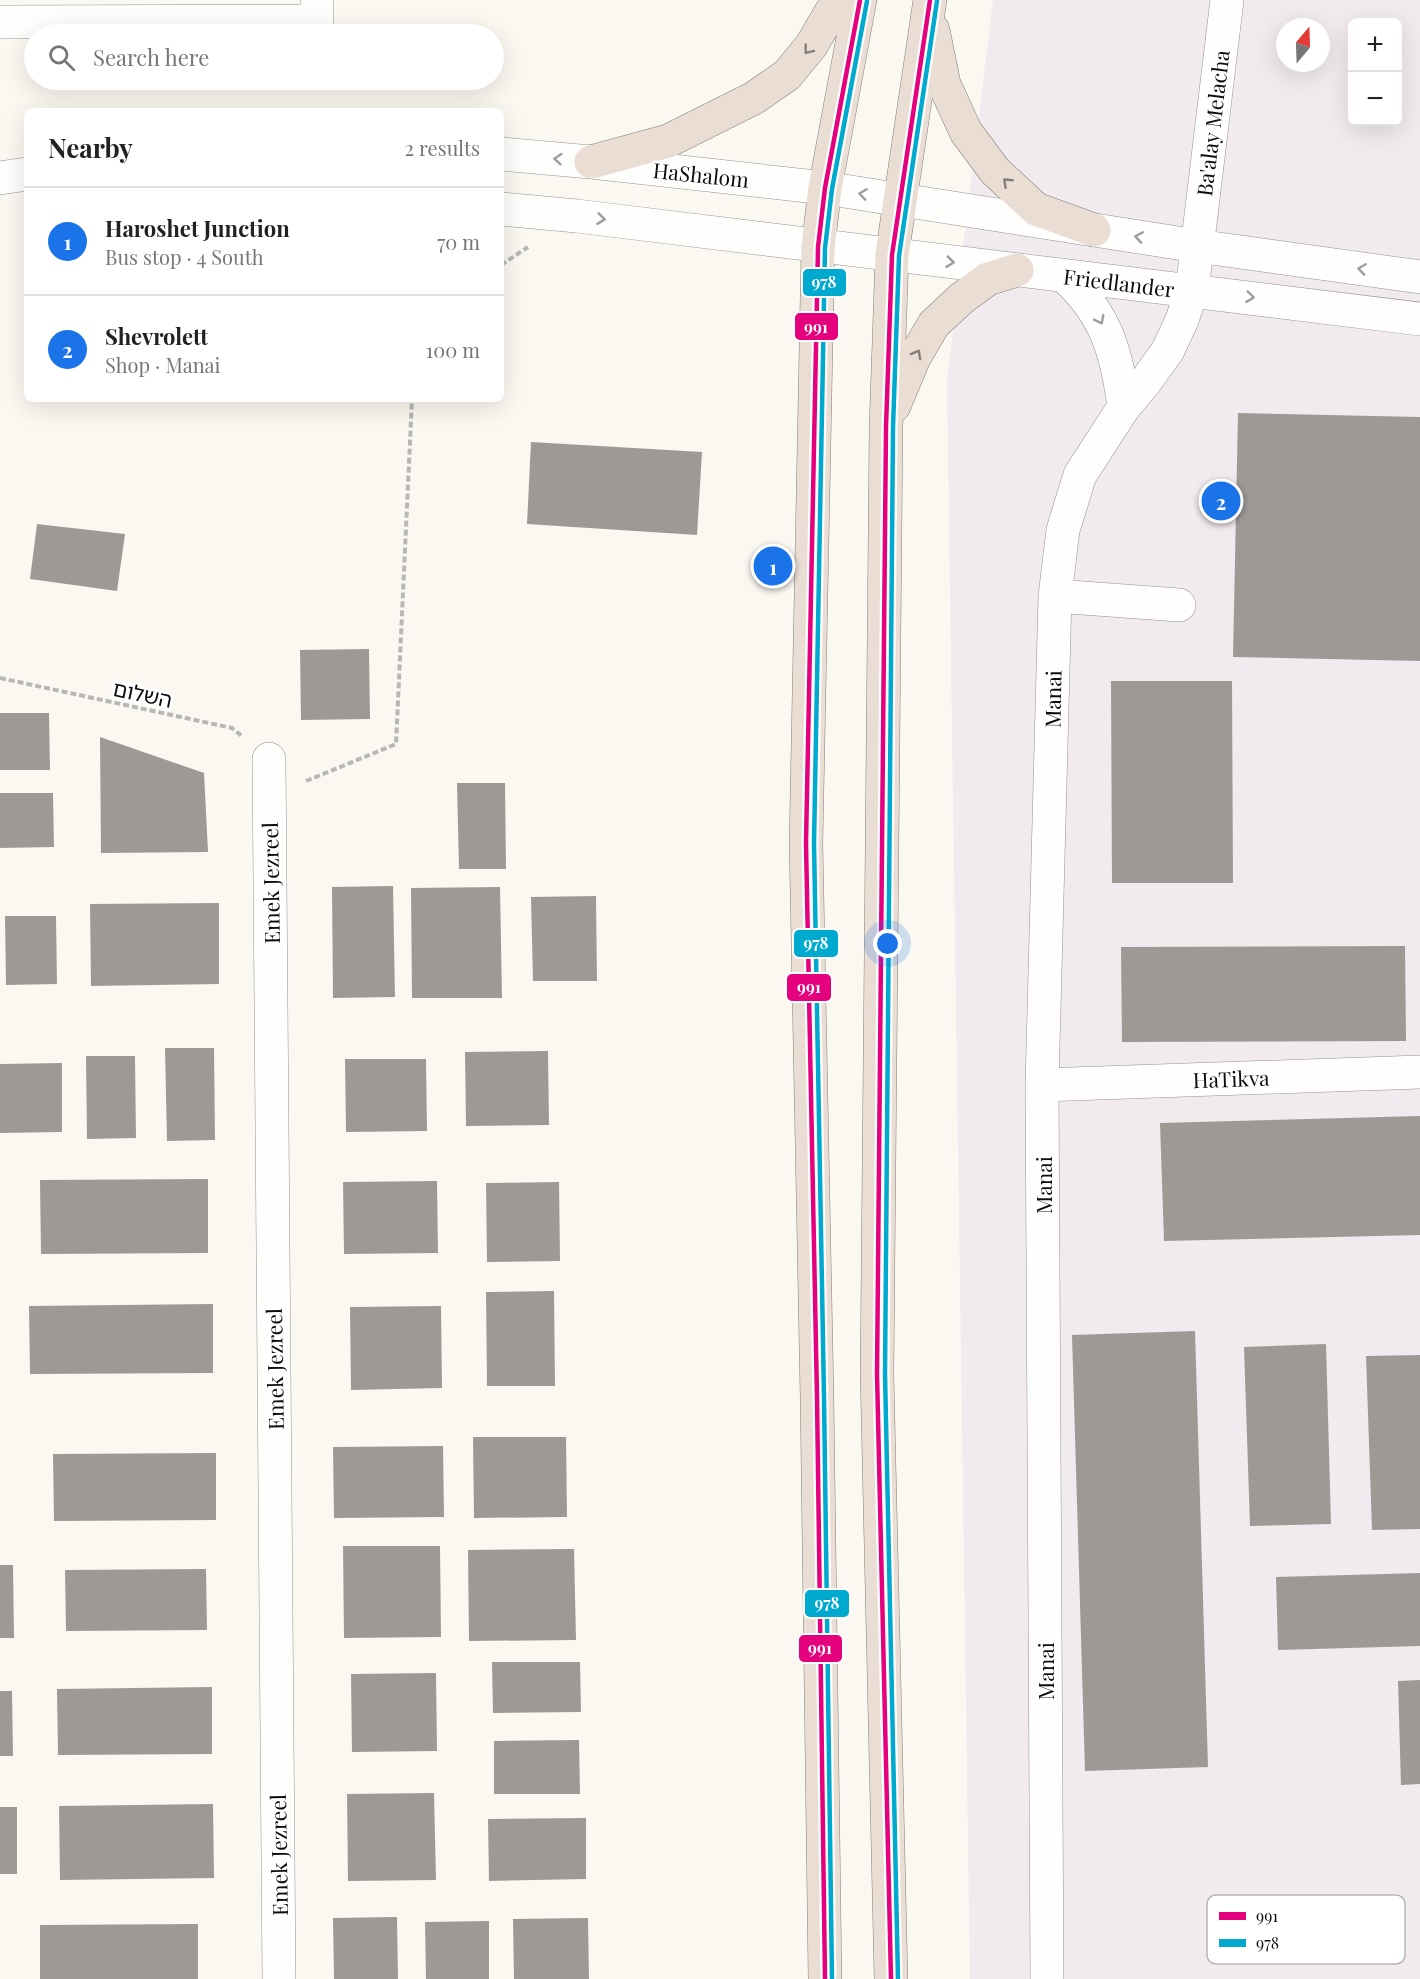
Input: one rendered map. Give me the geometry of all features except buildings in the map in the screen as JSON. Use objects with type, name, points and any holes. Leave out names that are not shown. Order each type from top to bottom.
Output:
[{"type":"highway","points":[[591,162],[668,141],[754,98],[787,75],[811,46],[838,0]]},
{"type":"highway","points":[[825,1979],[806,843],[818,247],[825,189],[860,0]]},
{"type":"highway","points":[[891,1979],[877,1374],[886,427],[892,255],[929,3]]},
{"type":"highway","points":[[929,3],[944,84],[966,132],[995,171],[1036,209],[1094,230]]},
{"type":"highway","points":[[886,427],[914,358],[934,324],[962,298],[988,279],[1017,270]]},
{"type":"street","points":[[0,22],[317,21],[316,0]]},
{"type":"street","name":"Ba'alay Melacha","points":[[1197,246],[1227,0]]},
{"type":"street","name":"HaShalom","points":[[504,154],[591,162],[900,199]]},
{"type":"street","points":[[0,178],[24,174]]},
{"type":"street","points":[[0,188],[24,188]]},
{"type":"street","points":[[900,199],[1197,246],[1420,277]]},
{"type":"street","points":[[504,209],[577,216],[818,247]]},
{"type":"street","name":"Manai","points":[[1047,1979],[1042,1085],[1055,596],[1063,530],[1080,476],[1124,407],[1168,350],[1182,321],[1192,290],[1197,246]]},
{"type":"street","name":"Friedlander","points":[[818,247],[1420,319]]},
{"type":"street","points":[[1063,275],[1082,292],[1098,315],[1111,343],[1120,376],[1124,407]]},
{"type":"street","points":[[1055,596],[1179,605]]},
{"type":"street","name":"Emek Jezreel","points":[[269,759],[279,1979]]},
{"type":"street","name":"HaTikva","points":[[1042,1085],[1420,1072]]},
{"type":"path","points":[[269,796],[396,744],[412,402]]},
{"type":"path","name":"השלום","points":[[0,678],[232,728],[269,759]]},
{"type":"shaded area","points":[[993,0],[1420,0],[1420,1979],[970,1979],[947,380]]},
{"type":"transit line","name":"991","points":[[825,1979],[806,843],[818,247],[825,188],[860,0]]},
{"type":"transit line","name":"991","points":[[891,1979],[877,1374],[886,427],[892,255],[930,0]]},
{"type":"transit line","name":"978","points":[[832,1979],[814,843],[825,248],[832,189],[867,1]]},
{"type":"transit line","name":"978","points":[[898,1979],[885,1374],[893,427],[899,256],[937,1]]},
{"type":"place","name":"Shevrolett","points":[[1221,501]]},
{"type":"place","name":"Haroshet Junction","points":[[773,566]]}]
